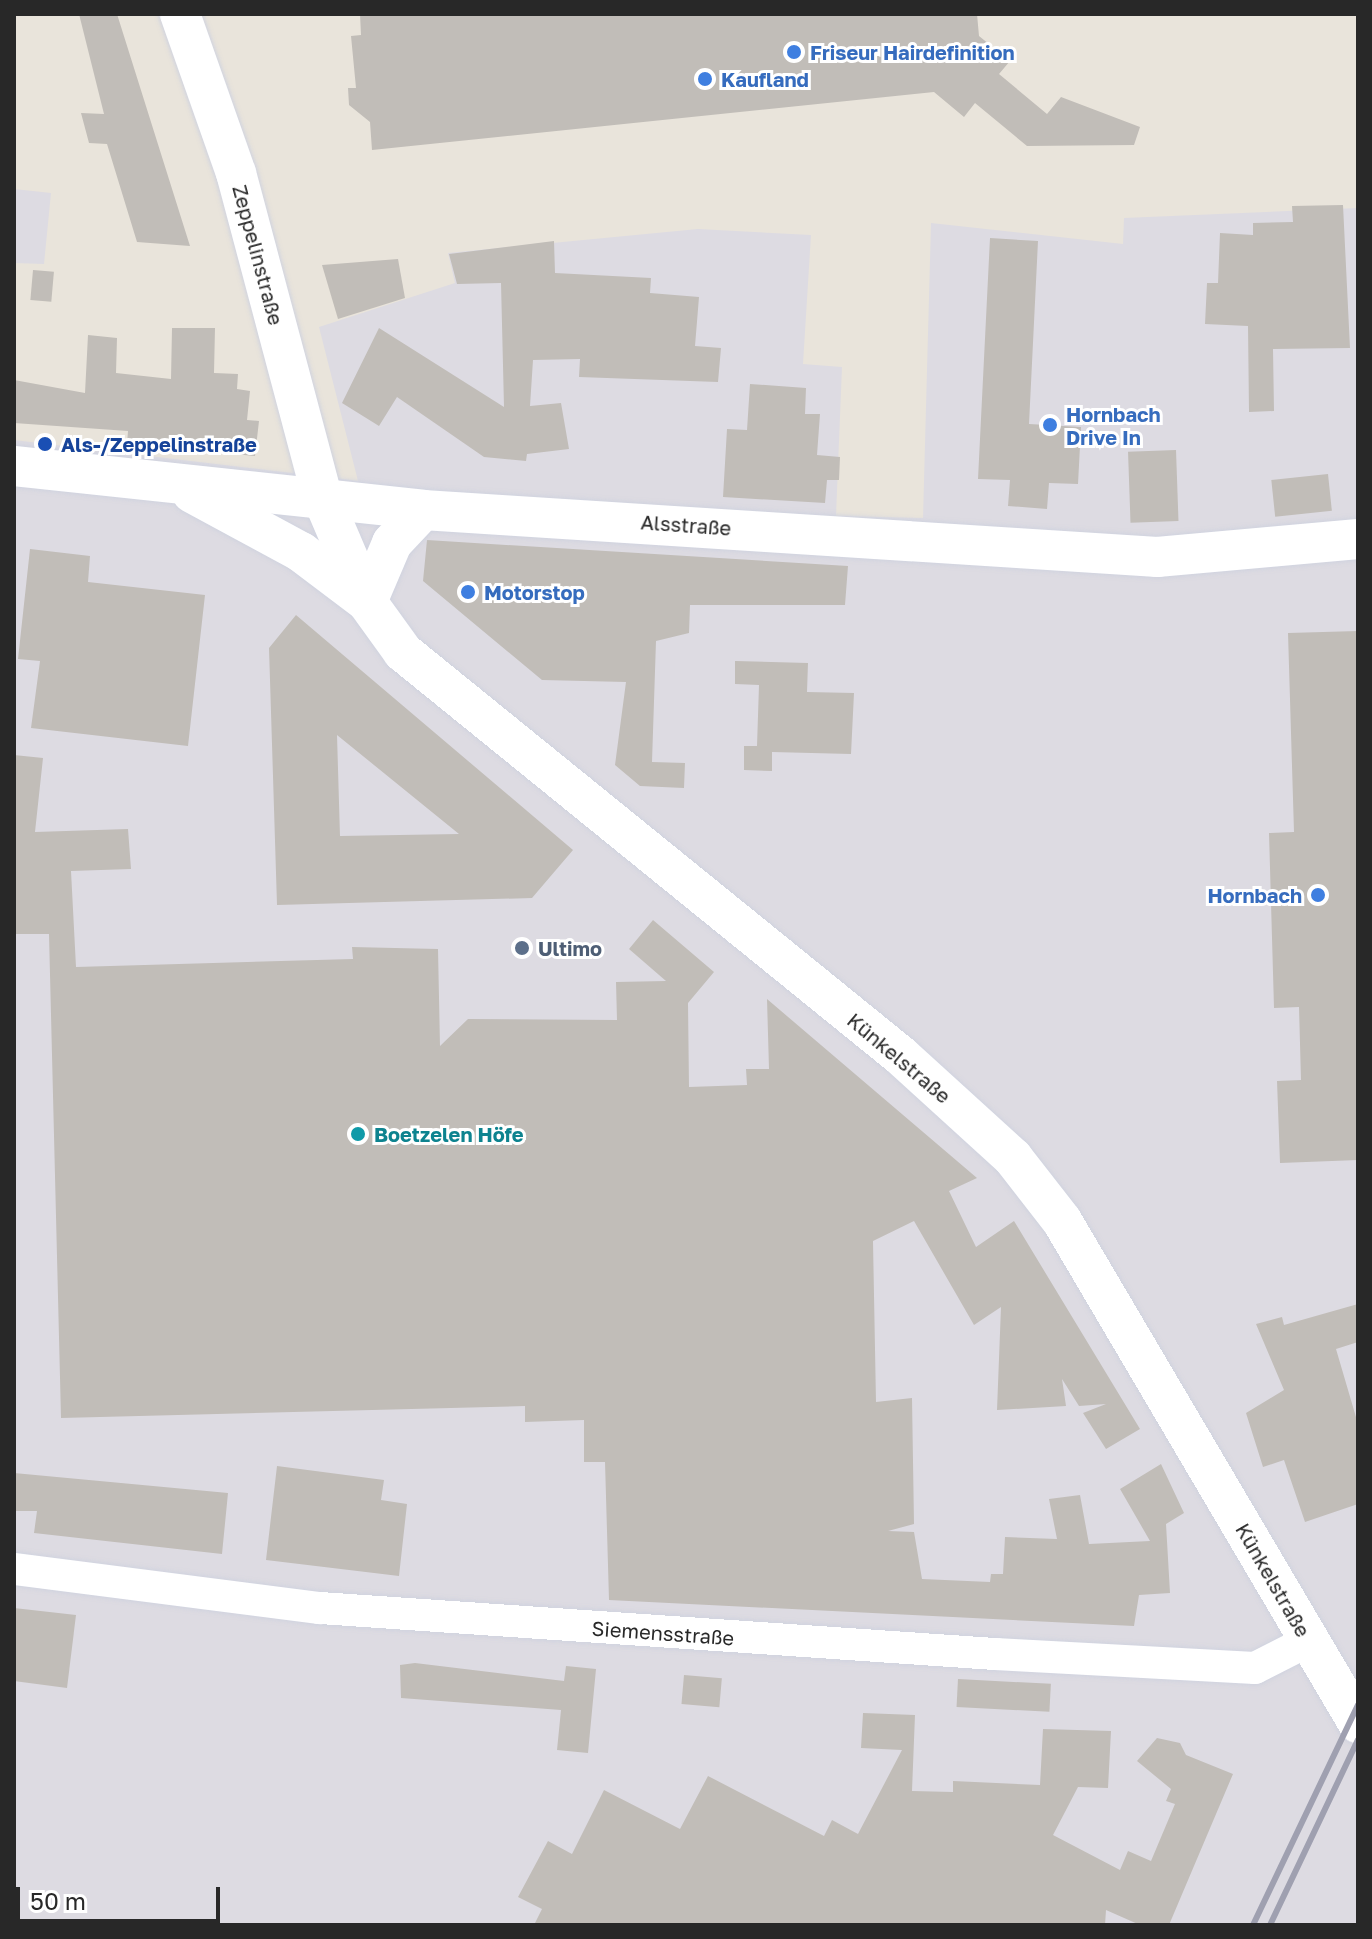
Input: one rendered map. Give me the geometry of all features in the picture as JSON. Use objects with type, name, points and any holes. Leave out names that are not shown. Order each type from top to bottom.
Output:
[{"type":"street","name":"Zeppelinstraße","points":[[180,14],[236,173],[323,499]]},
{"type":"street","name":"Alsstraße","points":[[14,466],[423,510],[1157,557],[1358,539]]},
{"type":"street","points":[[175,483],[301,552],[367,602],[392,543],[423,510]]},
{"type":"street","name":"Künkelstraße","points":[[323,499],[367,602],[403,652],[900,1055],[1013,1158],[1062,1221],[1358,1723]]},
{"type":"street","name":"Siemensstraße","points":[[14,1569],[320,1608],[995,1654],[1255,1668],[1308,1641]]},
{"type":"shaded area","points":[[14,189],[51,193],[44,264],[14,263]]},
{"type":"shaded area","points":[[1358,208],[1358,1925],[14,1925],[14,440],[358,481],[319,327],[455,283],[448,253],[698,229],[811,235],[803,364],[842,367],[836,516],[923,518],[931,223],[1123,244],[1124,218]]},
{"type":"building","points":[[79,14],[117,14],[190,246],[137,242],[107,144],[89,143],[81,113],[104,114]]},
{"type":"building","name":"Kaufland","points":[[360,14],[977,14],[979,36],[1010,61],[999,74],[1047,114],[1061,97],[1140,127],[1134,145],[1027,146],[975,103],[964,117],[934,92],[372,150],[370,122],[349,105],[348,88],[356,88],[351,36],[361,35]]},
{"type":"building","points":[[1343,205],[1350,348],[1273,349],[1274,411],[1249,412],[1248,326],[1205,324],[1207,283],[1218,283],[1220,233],[1253,235],[1253,223],[1293,222],[1292,206]]},
{"type":"building","points":[[990,238],[1038,241],[1029,424],[1081,427],[1078,484],[1049,483],[1047,509],[1008,506],[1010,480],[978,479]]},
{"type":"building","points":[[554,241],[555,273],[651,278],[650,293],[699,297],[695,346],[721,348],[718,382],[579,377],[580,359],[533,360],[530,406],[561,403],[569,449],[527,454],[526,461],[484,457],[397,397],[379,426],[342,403],[379,328],[504,407],[501,283],[457,284],[449,254]]},
{"type":"building","points":[[398,259],[405,298],[338,319],[322,265]]},
{"type":"building","points":[[33,270],[54,272],[51,302],[30,300]]},
{"type":"building","points":[[172,328],[215,328],[214,373],[238,374],[237,389],[250,391],[247,420],[259,421],[255,456],[127,444],[128,431],[14,423],[14,380],[85,393],[88,335],[117,338],[116,373],[171,379]]},
{"type":"building","points":[[750,384],[806,388],[805,414],[820,414],[817,455],[840,457],[839,480],[827,480],[825,503],[723,497],[727,429],[747,430]]},
{"type":"building","points":[[1176,450],[1178,521],[1131,523],[1128,452]]},
{"type":"building","points":[[1328,474],[1332,511],[1275,517],[1271,480]]},
{"type":"building","points":[[427,540],[848,566],[845,605],[690,605],[689,633],[656,641],[652,762],[685,763],[684,788],[640,786],[615,765],[626,682],[542,680],[423,581]]},
{"type":"building","points":[[30,549],[90,556],[88,582],[205,595],[188,746],[31,728],[40,661],[18,659]]},
{"type":"building","points":[[296,615],[573,850],[532,898],[277,905],[269,648]],"holes":[[[337,735],[459,834],[340,836]]]},
{"type":"building","name":"Hornbach","points":[[1358,631],[1358,1160],[1280,1163],[1277,1081],[1301,1080],[1299,1007],[1274,1008],[1269,833],[1294,832],[1288,633]]},
{"type":"building","points":[[735,661],[808,663],[807,692],[854,693],[851,754],[772,752],[772,771],[744,770],[744,746],[757,746],[759,685],[735,684]]},
{"type":"building","points":[[14,755],[43,758],[35,832],[128,829],[131,869],[71,871],[76,967],[353,959],[352,947],[438,949],[440,1046],[468,1019],[617,1020],[616,982],[666,981],[629,949],[653,920],[714,972],[688,1003],[689,1087],[747,1085],[746,1069],[769,1069],[767,999],[977,1178],[949,1191],[976,1247],[1014,1221],[1140,1429],[1106,1449],[1083,1413],[1106,1404],[1079,1406],[1062,1379],[1066,1406],[997,1410],[1001,1307],[974,1325],[914,1221],[873,1241],[876,1402],[912,1398],[914,1524],[888,1531],[914,1532],[922,1579],[990,1582],[991,1574],[1003,1574],[1005,1537],[1057,1539],[1049,1499],[1080,1495],[1089,1544],[1150,1541],[1120,1489],[1161,1464],[1184,1513],[1166,1524],[1170,1593],[1139,1595],[1134,1626],[609,1600],[605,1462],[584,1462],[584,1420],[525,1422],[525,1406],[61,1418],[49,934],[14,934]]},
{"type":"building","points":[[1358,1304],[1358,1342],[1336,1349],[1358,1424],[1358,1504],[1305,1522],[1284,1460],[1263,1467],[1246,1413],[1284,1390],[1256,1324],[1282,1317],[1284,1325]]},
{"type":"building","points":[[277,1466],[384,1480],[381,1500],[407,1504],[399,1576],[266,1560]]},
{"type":"building","points":[[14,1473],[228,1493],[222,1554],[34,1533],[37,1511],[14,1511]]},
{"type":"building","points":[[14,1608],[76,1615],[67,1688],[14,1681]]},
{"type":"building","points":[[415,1663],[564,1681],[566,1666],[596,1669],[588,1753],[557,1750],[561,1710],[401,1698],[400,1665]]},
{"type":"building","points":[[684,1675],[722,1678],[719,1707],[681,1704]]},
{"type":"building","points":[[958,1679],[1051,1684],[1049,1712],[957,1707]]},
{"type":"building","points":[[863,1713],[915,1715],[912,1791],[953,1792],[953,1781],[1040,1785],[1043,1729],[1111,1731],[1108,1788],[1078,1787],[1053,1835],[1120,1870],[1128,1851],[1151,1861],[1175,1804],[1166,1801],[1171,1789],[1137,1761],[1157,1738],[1180,1743],[1186,1755],[1233,1774],[1169,1925],[1140,1925],[1106,1910],[1105,1925],[534,1925],[542,1909],[518,1897],[548,1841],[572,1854],[604,1790],[680,1829],[708,1776],[824,1836],[832,1820],[858,1834],[902,1750],[861,1748]]},
{"type":"railway","points":[[1253,1925],[1358,1705]]},
{"type":"railway","points":[[1270,1925],[1358,1740]]},
{"type":"place","name":"Friseur Hairdefinition","points":[[794,52]]},
{"type":"place","name":"Kaufland","points":[[705,79]]},
{"type":"place","name":"Hornbach Drive In","points":[[1050,425]]},
{"type":"place","name":"Als-/Zeppelinstraße","points":[[45,444]]},
{"type":"place","name":"Motorstop","points":[[468,592]]},
{"type":"place","name":"Hornbach","points":[[1318,895]]},
{"type":"place","name":"Ultimo","points":[[522,948]]},
{"type":"place","name":"Boetzelen Höfe","points":[[358,1134]]}]
